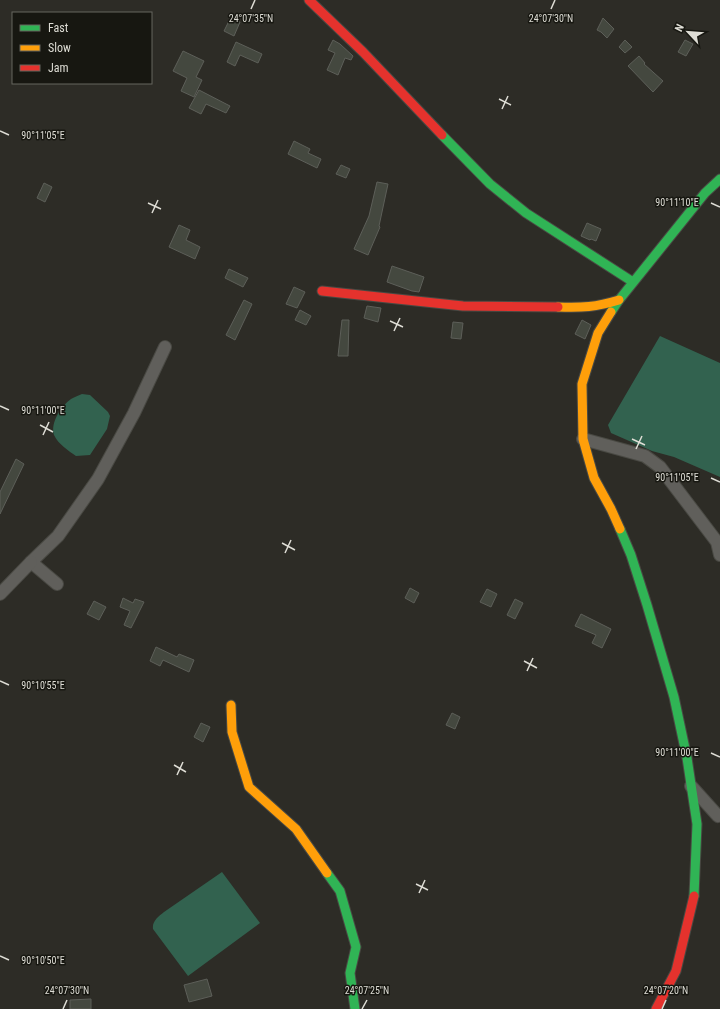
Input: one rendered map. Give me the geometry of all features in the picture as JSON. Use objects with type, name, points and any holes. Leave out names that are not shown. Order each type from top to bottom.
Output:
[{"type":"street","points":[[309,0],[363,52],[463,158],[490,184],[526,213],[633,282]]},
{"type":"street","points":[[656,1009],[676,971],[694,901],[697,824],[687,758],[674,697],[634,562],[611,509],[594,478],[583,439],[582,384],[598,333],[619,300],[705,193],[720,179]]},
{"type":"street","points":[[322,291],[463,306],[580,308],[599,306],[619,300]]},
{"type":"street","points":[[0,594],[58,536],[98,479],[134,413],[165,347]]},
{"type":"street","points":[[583,439],[645,456],[660,467],[717,542],[720,555]]},
{"type":"street","points":[[31,562],[57,584]]},
{"type":"street","points":[[231,705],[232,732],[249,787],[296,829],[340,891],[356,947],[350,973],[355,1009]]},
{"type":"street","points":[[691,786],[719,817]]},
{"type":"shaded area","points":[[660,336],[720,363],[720,477],[674,457],[652,451],[611,433],[608,425]]},
{"type":"shaded area","points":[[82,394],[90,395],[108,412],[110,416],[107,429],[90,455],[76,456],[58,441],[53,430],[55,420],[60,410],[71,399]]},
{"type":"shaded area","points":[[222,872],[260,923],[188,976],[153,929],[153,924],[164,912]]},
{"type":"building","points":[[231,17],[240,22],[234,36],[224,31]]},
{"type":"building","points":[[603,18],[614,29],[607,38],[597,30]]},
{"type":"building","points":[[333,40],[340,44],[353,56],[351,60],[345,58],[338,75],[327,70],[335,53],[328,50]]},
{"type":"building","points":[[625,40],[632,47],[625,53],[619,47]]},
{"type":"building","points":[[685,40],[693,44],[686,56],[678,52]]},
{"type":"building","points":[[236,42],[262,54],[258,63],[240,55],[235,66],[227,62]]},
{"type":"building","points":[[183,51],[204,61],[196,77],[202,80],[194,97],[181,91],[187,78],[173,71]]},
{"type":"building","points":[[639,56],[645,63],[644,64],[663,81],[653,92],[628,66]]},
{"type":"building","points":[[199,90],[230,106],[226,113],[206,104],[201,114],[189,108]]},
{"type":"building","points":[[294,141],[310,149],[308,153],[321,159],[317,168],[288,154]]},
{"type":"building","points":[[341,165],[350,169],[346,178],[336,174]]},
{"type":"building","points":[[377,182],[388,184],[380,227],[368,255],[354,249],[369,216]]},
{"type":"building","points":[[44,183],[52,187],[45,202],[37,198]]},
{"type":"building","points":[[587,223],[601,229],[596,241],[581,236]]},
{"type":"building","points":[[179,225],[190,230],[186,240],[200,247],[195,259],[169,247]]},
{"type":"building","points":[[392,266],[424,277],[419,292],[387,282]]},
{"type":"building","points":[[229,269],[248,278],[243,287],[225,278]]},
{"type":"building","points":[[294,287],[305,292],[297,308],[286,304]]},
{"type":"building","points":[[244,300],[252,304],[235,340],[226,335]]},
{"type":"building","points":[[367,306],[381,308],[378,322],[364,318]]},
{"type":"building","points":[[300,310],[311,316],[306,325],[295,320]]},
{"type":"building","points":[[342,320],[349,320],[348,356],[338,356]]},
{"type":"building","points":[[582,320],[591,325],[585,339],[575,334]]},
{"type":"building","points":[[453,322],[463,323],[461,339],[451,338]]},
{"type":"building","points":[[16,459],[24,464],[0,514],[0,492]]},
{"type":"building","points":[[410,588],[419,593],[414,603],[405,598]]},
{"type":"building","points":[[487,589],[497,594],[491,607],[480,602]]},
{"type":"building","points":[[123,598],[133,603],[135,599],[144,602],[131,628],[124,625],[130,611],[120,607]]},
{"type":"building","points":[[515,599],[523,603],[515,619],[507,615]]},
{"type":"building","points":[[94,601],[106,607],[99,620],[87,614]]},
{"type":"building","points":[[581,614],[611,629],[602,648],[592,643],[596,635],[575,626]]},
{"type":"building","points":[[156,647],[177,657],[179,654],[194,660],[189,672],[163,660],[160,666],[150,661]]},
{"type":"building","points":[[452,713],[460,717],[455,729],[446,725]]},
{"type":"building","points":[[201,723],[210,727],[203,742],[194,737]]},
{"type":"building","points":[[207,979],[212,996],[189,1002],[184,985]]},
{"type":"building","points":[[91,999],[91,1009],[70,1009],[70,1000]]},
{"type":"traffic: fast","points":[[442,135],[490,184],[526,213],[633,282]]},
{"type":"traffic: fast","points":[[611,312],[705,193],[720,179]]},
{"type":"traffic: fast","points":[[620,529],[631,555],[674,697],[687,758],[697,824],[694,896]]},
{"type":"traffic: fast","points":[[327,873],[340,891],[356,947],[350,973],[355,1009]]},
{"type":"traffic: slow","points":[[558,307],[589,306],[619,300]]},
{"type":"traffic: slow","points":[[611,312],[598,333],[582,384],[583,439],[594,478],[620,529]]},
{"type":"traffic: slow","points":[[231,705],[232,732],[249,787],[296,829],[327,873]]},
{"type":"traffic: jam","points":[[309,0],[363,52],[442,135]]},
{"type":"traffic: jam","points":[[322,291],[463,306],[558,307]]},
{"type":"traffic: jam","points":[[656,1009],[676,971],[694,896]]}]
